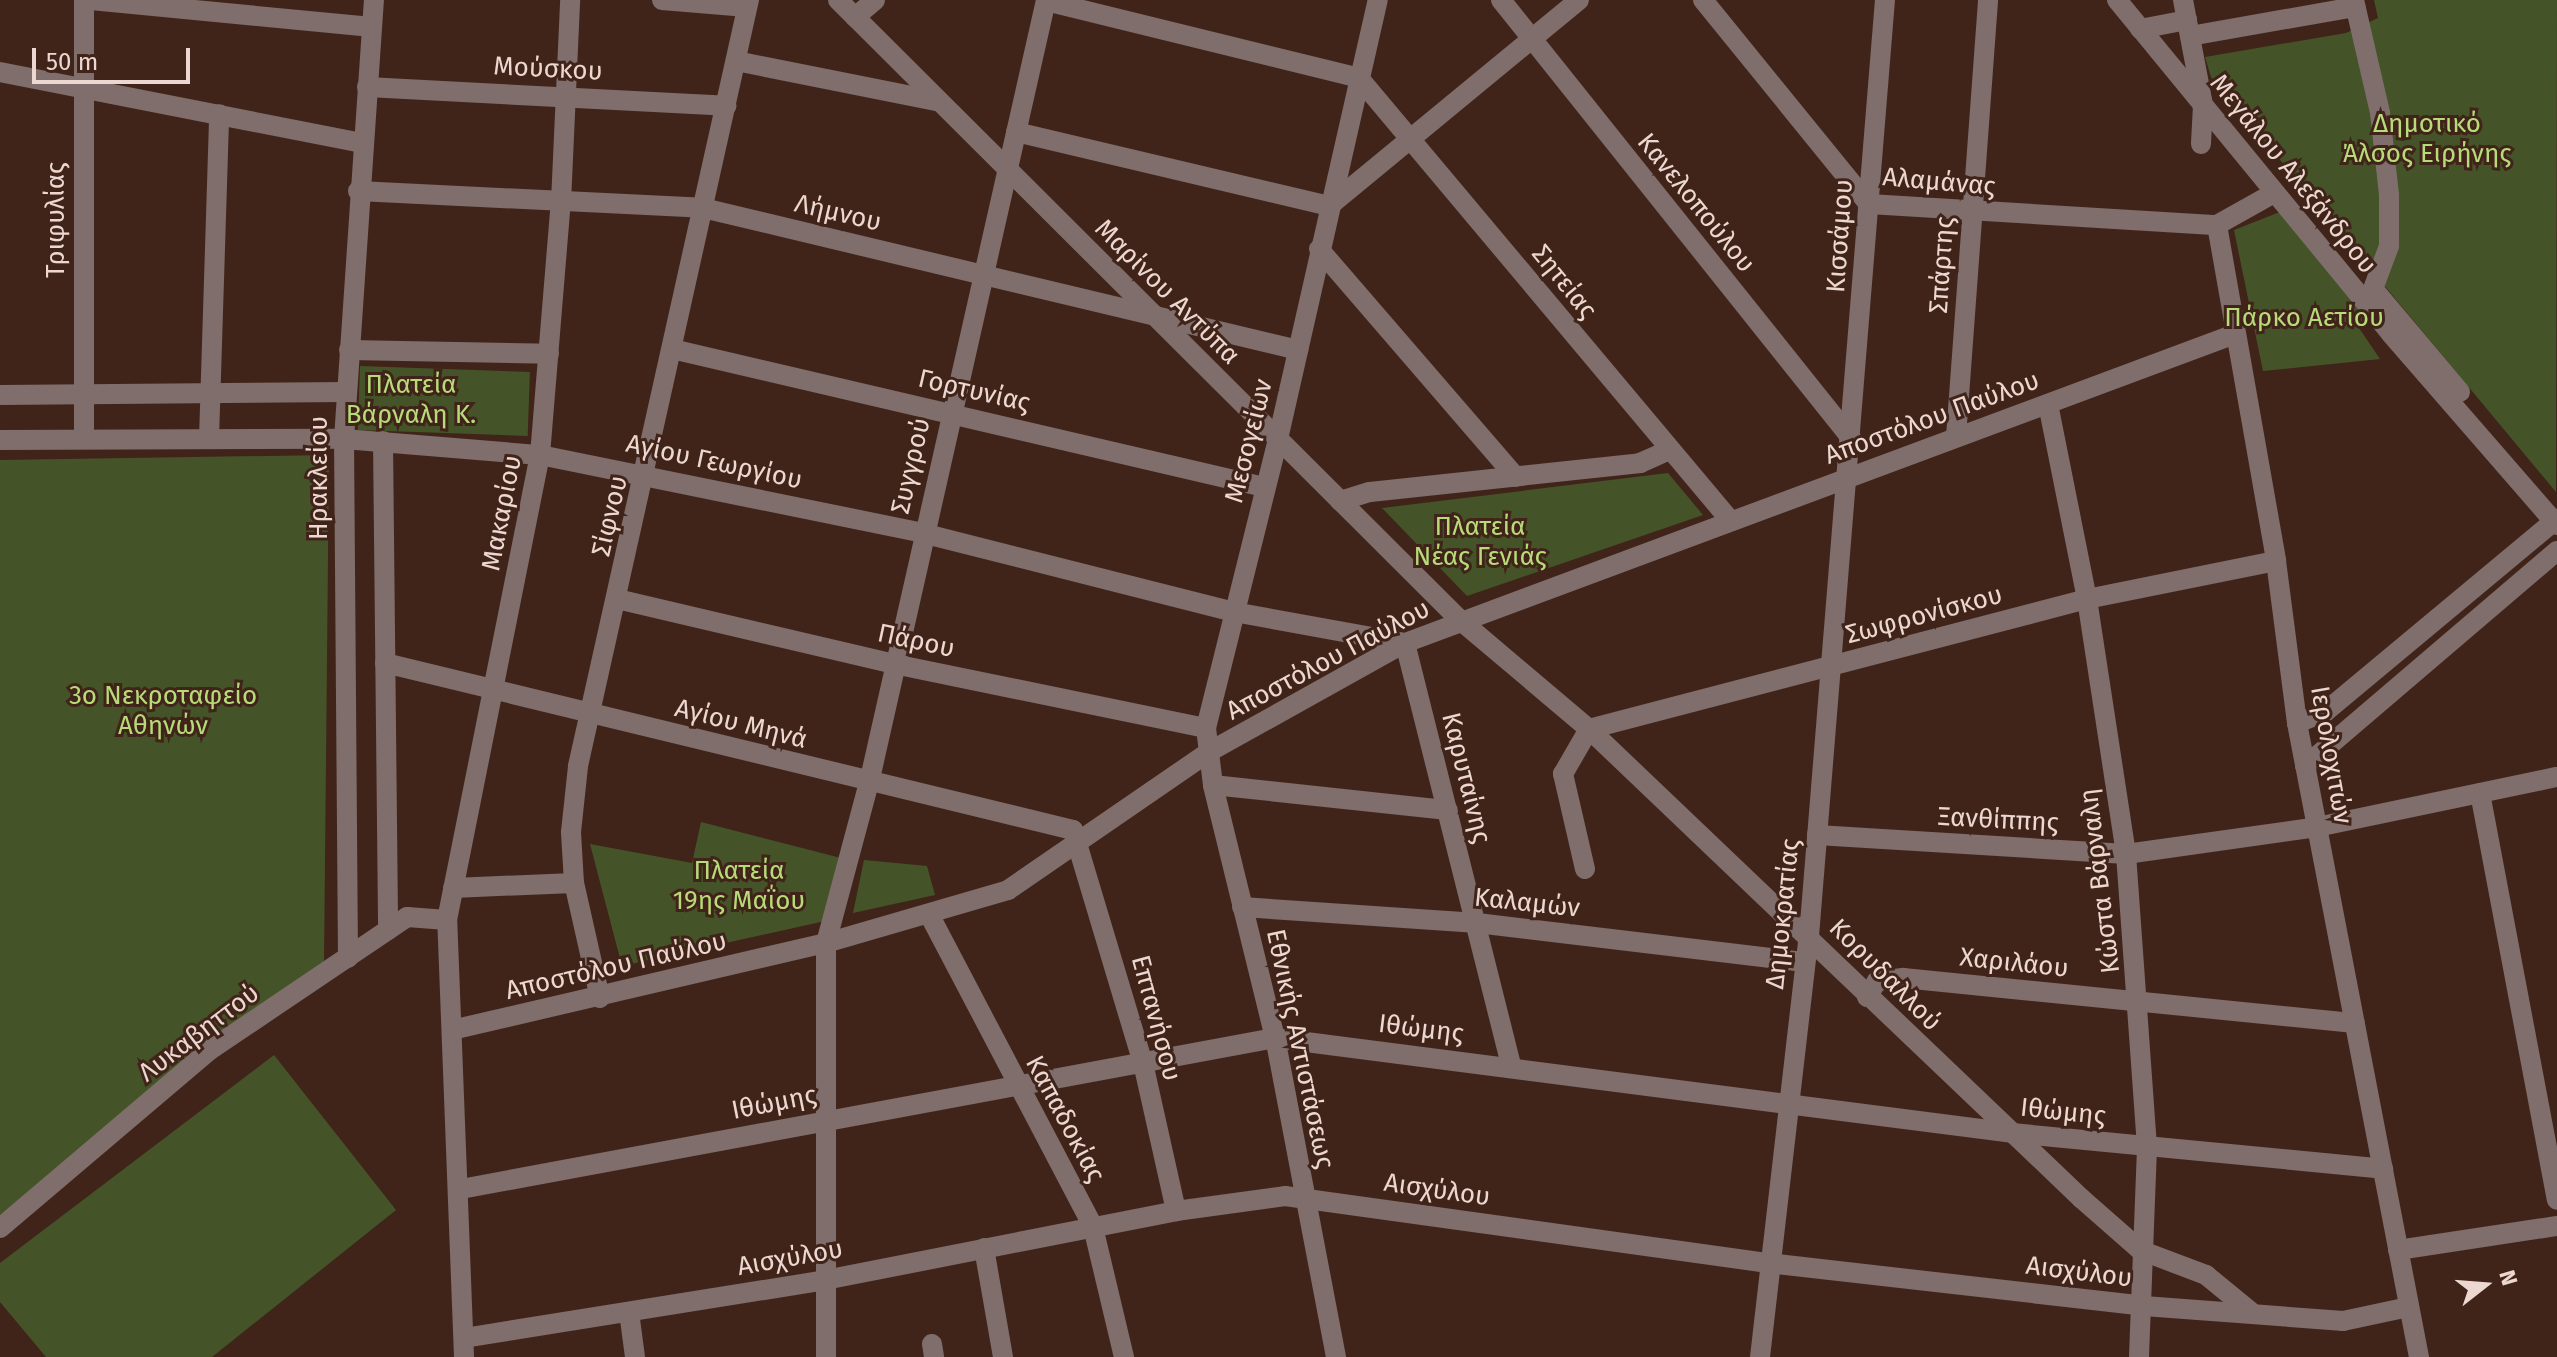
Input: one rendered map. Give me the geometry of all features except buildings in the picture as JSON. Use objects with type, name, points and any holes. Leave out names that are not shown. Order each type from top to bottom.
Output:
[{"type":"street","name":"Τριφυλίας","points":[[84,0],[84,439]]},
{"type":"street","points":[[91,0],[372,27]]},
{"type":"street","name":"Ηρακλείου","points":[[348,958],[344,439],[358,191],[374,0]]},
{"type":"street","name":"Μακαρίου","points":[[464,1347],[456,1029],[447,920],[540,455],[561,202],[570,0]]},
{"type":"street","points":[[662,0],[748,4]]},
{"type":"street","name":"Μαρίνου Αντύπα","points":[[838,0],[1460,620]]},
{"type":"street","points":[[855,17],[875,0]]},
{"type":"street","points":[[1046,0],[1359,78]]},
{"type":"street","name":"Συγγρού","points":[[826,1357],[826,943],[869,783],[922,533],[1046,0]]},
{"type":"street","name":"Μεσογείων","points":[[1207,753],[1206,728],[1278,439],[1378,0]]},
{"type":"street","name":"Κανελοπούλου","points":[[1501,0],[1851,438]]},
{"type":"street","points":[[1016,132],[1329,206],[1415,140],[1579,0]]},
{"type":"street","name":"Αλαμάνας","points":[[1703,0],[1869,204],[2217,225]]},
{"type":"street","name":"Κισσάμου","points":[[1848,476],[1885,0]]},
{"type":"street","name":"Σπάρτης","points":[[1956,437],[1988,0]]},
{"type":"street","name":"Μεγάλου Αλεξάνδρου","points":[[2117,0],[2274,193],[2371,298],[2556,522]]},
{"type":"street","points":[[2140,29],[2187,18],[2355,3],[2380,113],[2389,194],[2389,246],[2371,298],[2490,428]]},
{"type":"street","name":"Σίφνου","points":[[600,998],[574,883],[571,832],[578,766],[647,473],[748,4]]},
{"type":"street","points":[[2187,18],[2203,105],[2201,144]]},
{"type":"street","points":[[736,61],[937,101]]},
{"type":"street","points":[[0,72],[362,143]]},
{"type":"street","name":"Σητείας","points":[[1359,78],[1415,140],[1667,451],[1729,519]]},
{"type":"street","name":"Μούσκου","points":[[367,87],[565,95],[726,106]]},
{"type":"street","points":[[209,439],[219,114]]},
{"type":"street","name":"Λήμνου","points":[[358,191],[703,208],[1151,312],[1298,350]]},
{"type":"street","points":[[2217,225],[2274,193]]},
{"type":"street","name":"Ιερολοχιτών","points":[[2217,225],[2276,561],[2297,723],[2419,1357]]},
{"type":"street","points":[[1319,249],[1516,477]]},
{"type":"street","name":"Αποστόλου Παύλου","points":[[456,1029],[600,998],[826,943],[930,916],[1008,890],[1207,753],[1405,643],[1729,519],[2235,334]]},
{"type":"street","name":"Γορτυνίας","points":[[672,349],[1264,487]]},
{"type":"street","points":[[349,350],[549,354]]},
{"type":"street","points":[[0,395],[82,391],[346,392]]},
{"type":"street","name":"Κώστα Βάρναλη","points":[[2048,404],[2087,599],[2126,854],[2140,1003],[2147,1148],[2140,1250],[2144,1306],[2139,1357]]},
{"type":"street","name":"Αγίου Γεωργίου","points":[[0,440],[344,439],[540,455],[647,473],[922,533],[1234,612],[1405,643]]},
{"type":"street","points":[[383,441],[388,930]]},
{"type":"street","points":[[1340,501],[1370,492],[1640,463],[1667,451]]},
{"type":"street","name":"Δημοκρατίας","points":[[1760,1357],[1768,1263],[1809,936],[1848,476]]},
{"type":"street","points":[[2297,723],[2325,712],[2556,522]]},
{"type":"street","points":[[2305,766],[2557,551]]},
{"type":"street","name":"Σωφρονίσκου","points":[[1589,729],[2087,599],[2276,561]]},
{"type":"street","name":"Πάρου","points":[[617,599],[894,664],[1206,728]]},
{"type":"street","name":"Κορυδαλλού","points":[[1460,620],[1589,729],[1809,936],[1867,997],[2140,1250],[2206,1275],[2251,1312]]},
{"type":"street","name":"Καρυταίνης","points":[[1405,643],[1511,1066]]},
{"type":"street","name":"Αγίου Μηνά","points":[[385,663],[869,783],[1073,830],[1080,840]]},
{"type":"street","points":[[1585,869],[1563,774],[1589,729]]},
{"type":"street","name":"Εθνικής Αντιστάσεως","points":[[1207,753],[1275,1038],[1336,1357]]},
{"type":"street","name":"Ξανθίππης","points":[[1817,835],[2126,854],[2317,827],[2557,777]]},
{"type":"street","points":[[1213,785],[1448,810]]},
{"type":"street","points":[[2480,793],[2557,1200]]},
{"type":"street","name":"Επτανήσου","points":[[1080,840],[1143,1063],[1176,1211]]},
{"type":"street","points":[[453,888],[574,883]]},
{"type":"street","name":"Καλαμών","points":[[1242,907],[1477,923],[1805,962]]},
{"type":"street","name":"Καπαδοκίας","points":[[930,916],[1093,1227],[1124,1357]]},
{"type":"street","name":"Λυκαβηττού","points":[[0,1228],[210,1050],[407,917],[447,920]]},
{"type":"street","name":"Χαριλάου","points":[[1867,997],[1877,981],[1903,978],[2355,1023]]},
{"type":"street","name":"Ιθώμης","points":[[461,1189],[827,1119],[1019,1088],[1275,1038],[1511,1066],[2012,1133],[2383,1169]]},
{"type":"street","name":"Αισχύλου","points":[[464,1347],[629,1312],[825,1280],[1176,1211],[1305,1197],[1768,1263],[2144,1306],[2343,1321],[2409,1307]]},
{"type":"street","points":[[2398,1250],[2557,1226]]},
{"type":"street","points":[[984,1248],[1003,1357]]},
{"type":"street","points":[[629,1312],[635,1357]]},
{"type":"green space","name":"Δημοτικό Άλσος Ειρήνης","points":[[2374,0],[2557,0],[2556,492],[2211,77],[2205,57],[2346,33],[2378,18]]},
{"type":"green space","name":"Πάρκο Αετίου","points":[[2280,212],[2370,320],[2359,328],[2380,359],[2263,371],[2234,230]]},
{"type":"green space","name":"Πλατεία Βάρναλη Κ.","points":[[360,366],[530,372],[528,436],[358,430]]},
{"type":"green space","name":"3ο Νεκροταφείο Αθηνών","points":[[329,455],[324,962],[0,1215],[0,460]]},
{"type":"green space","name":"Πλατεία Νέας Γενιάς","points":[[1668,473],[1703,515],[1467,596],[1382,508]]},
{"type":"green space","name":"Πλατεία 19ης Μαΐου","points":[[701,822],[841,858],[825,921],[622,966],[590,844],[692,863]]},
{"type":"green space","points":[[864,860],[927,866],[935,895],[853,913]]},
{"type":"green space","points":[[274,1055],[396,1210],[212,1357],[46,1357],[0,1302],[0,1263]]}]
